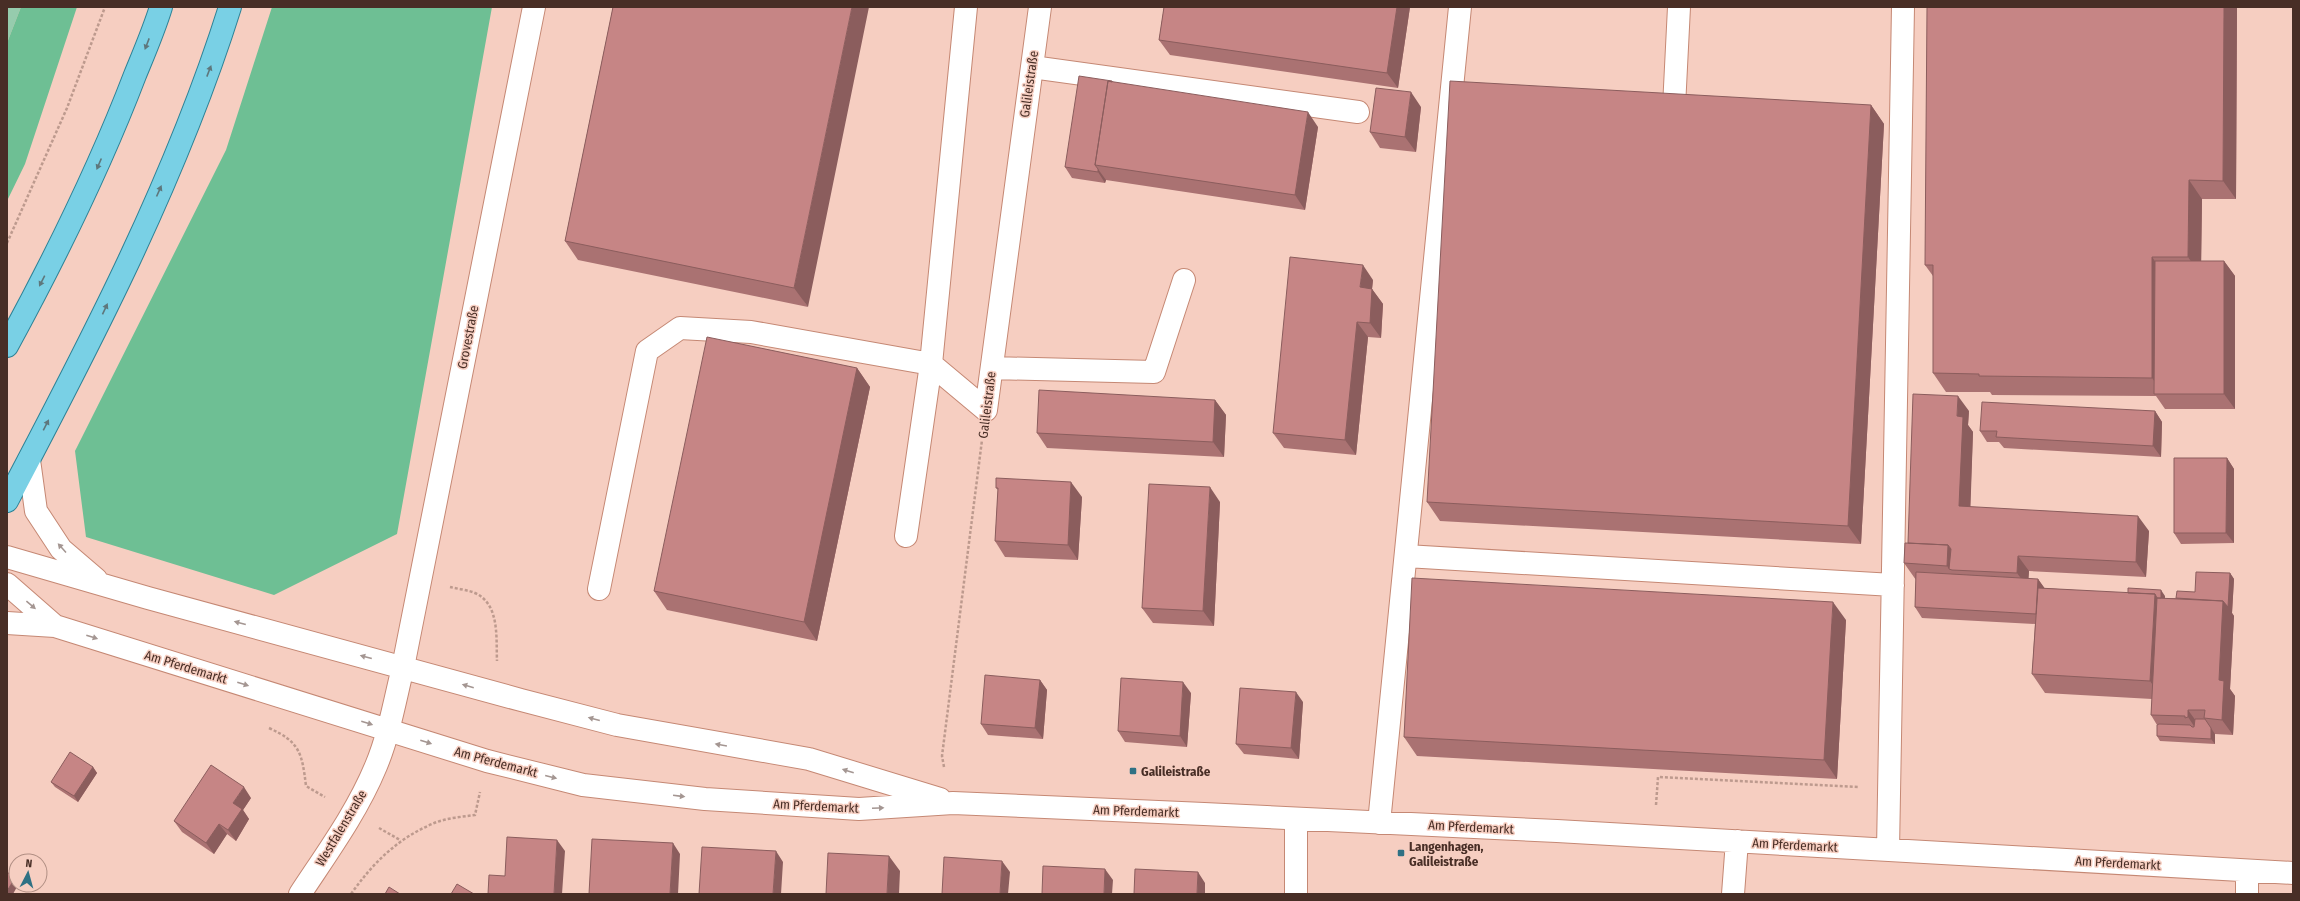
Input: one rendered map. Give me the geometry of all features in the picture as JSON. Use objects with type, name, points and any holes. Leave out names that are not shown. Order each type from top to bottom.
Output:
[{"type":"main road","points":[[7,346],[40,286],[88,189],[126,98],[161,7]]},
{"type":"main road","points":[[7,502],[103,312],[147,218],[187,127],[230,7]]},
{"type":"street","name":"Grovestraße","points":[[403,667],[534,7]]},
{"type":"street","points":[[906,536],[931,364],[966,7]]},
{"type":"street","name":"Galileistraße","points":[[986,410],[1040,7]]},
{"type":"street","points":[[1379,823],[1460,7]]},
{"type":"street","points":[[1674,107],[1679,7]]},
{"type":"street","points":[[1888,850],[1903,7]]},
{"type":"street","points":[[1032,67],[1358,112]]},
{"type":"street","points":[[992,368],[1154,372],[1184,280]]},
{"type":"street","points":[[599,589],[647,351],[680,328],[751,332],[931,364],[986,410]]},
{"type":"street","name":"Am Pferdemarkt","points":[[29,460],[36,511],[61,548],[101,584]]},
{"type":"street","name":"Am Pferdemarkt","points":[[7,556],[148,598],[617,725],[809,759],[953,803]]},
{"type":"street","points":[[1406,556],[1893,585]]},
{"type":"street","name":"Am Pferdemarkt","points":[[7,584],[55,626]]},
{"type":"street","name":"Am Pferdemarkt","points":[[7,623],[55,626],[487,761],[583,785],[705,799],[859,809],[953,803],[1737,841],[2293,873]]},
{"type":"street","name":"Westfalenstraße","points":[[300,894],[353,813],[376,766],[388,730],[403,667]]},
{"type":"street","points":[[1296,819],[1296,894]]},
{"type":"street","points":[[1733,894],[1737,841]]},
{"type":"street","points":[[2246,871],[2247,894]]},
{"type":"path","points":[[7,243],[67,108],[105,7]]},
{"type":"path","name":"Galileistraße","points":[[953,803],[942,756],[986,410]]},
{"type":"path","points":[[421,580],[476,593],[491,606],[495,624],[498,668]]},
{"type":"path","points":[[267,727],[286,736],[298,748],[303,761],[306,786]]},
{"type":"path","points":[[1654,837],[1658,776],[1889,789]]},
{"type":"path","points":[[352,894],[367,871],[400,840],[434,823],[475,815]]},
{"type":"green space","points":[[7,7],[21,7],[7,43]]},
{"type":"green space","points":[[21,7],[77,7],[25,164],[7,201],[7,43]]},
{"type":"green space","points":[[272,7],[492,7],[397,534],[274,595],[86,537],[75,451],[226,150]]},
{"type":"building","points":[[613,7],[852,7],[794,288],[565,241]]},
{"type":"building","points":[[1164,7],[1397,7],[1387,73],[1159,40]]},
{"type":"building","points":[[1927,7],[2224,7],[2223,181],[2189,180],[2188,257],[2152,257],[2152,378],[1979,376],[1979,374],[1933,373],[1933,265],[1925,265]]},
{"type":"building","points":[[1079,76],[1112,81],[1108,81],[1095,165],[1098,172],[1065,167]]},
{"type":"building","points":[[1108,81],[1308,112],[1295,195],[1095,165]]},
{"type":"building","points":[[1450,81],[1871,105],[1848,526],[1427,502]]},
{"type":"building","points":[[1376,88],[1411,92],[1405,137],[1370,132]]},
{"type":"building","points":[[1290,257],[1363,265],[1360,287],[1372,289],[1370,323],[1357,322],[1345,440],[1273,433]]},
{"type":"building","points":[[2155,261],[2224,261],[2224,394],[2154,394]]},
{"type":"building","points":[[707,337],[857,368],[804,622],[654,591]]},
{"type":"building","points":[[1039,390],[1215,400],[1213,442],[1037,433]]},
{"type":"building","points":[[1913,394],[1958,396],[1957,416],[1963,417],[1959,506],[2138,516],[2136,562],[2018,556],[2017,573],[1952,570],[1949,569],[1951,549],[1948,545],[1908,543]]},
{"type":"building","points":[[1982,402],[2155,411],[2153,446],[1996,437],[1997,431],[1980,431]]},
{"type":"building","points":[[2174,458],[2227,458],[2226,533],[2174,533]]},
{"type":"building","points":[[996,478],[1071,482],[1068,545],[995,541],[998,488],[996,488]]},
{"type":"building","points":[[1149,484],[1210,487],[1203,611],[1142,608]]},
{"type":"building","points":[[1905,543],[1948,545],[1947,566],[1904,563]]},
{"type":"building","points":[[1916,572],[2038,579],[2036,614],[1915,607]]},
{"type":"building","points":[[2196,572],[2230,573],[2228,607],[2223,601],[2176,598],[2177,591],[2195,592]]},
{"type":"building","points":[[1412,578],[1833,602],[1824,760],[1404,737]]},
{"type":"building","points":[[2038,588],[2155,594],[2150,681],[2032,674]]},
{"type":"building","points":[[2128,588],[2161,590],[2161,598],[2157,598],[2155,594],[2128,593]]},
{"type":"building","points":[[2157,598],[2223,601],[2219,680],[2224,681],[2222,720],[2204,718],[2205,710],[2188,710],[2188,717],[2185,718],[2185,716],[2151,715]]},
{"type":"building","points":[[985,675],[1040,680],[1035,728],[981,724]]},
{"type":"building","points":[[1121,678],[1183,682],[1180,736],[1118,731]]},
{"type":"building","points":[[1240,688],[1296,692],[1291,748],[1236,744]]},
{"type":"building","points":[[2195,719],[2205,719],[2211,728],[2211,739],[2157,736],[2157,725],[2159,724],[2190,725],[2194,727]]},
{"type":"building","points":[[70,752],[93,767],[74,796],[51,782]]},
{"type":"building","points":[[211,765],[244,787],[233,803],[242,809],[228,830],[219,824],[206,843],[174,821]]},
{"type":"building","points":[[507,837],[557,840],[554,894],[488,894],[489,875],[505,876]]},
{"type":"building","points":[[592,839],[673,843],[670,894],[589,894]]},
{"type":"building","points":[[702,847],[776,851],[773,894],[699,894]]},
{"type":"building","points":[[828,853],[889,856],[887,894],[826,894]]},
{"type":"building","points":[[944,857],[1002,861],[1000,894],[942,894]]},
{"type":"building","points":[[1043,866],[1105,869],[1104,894],[1042,894]]},
{"type":"building","points":[[1135,869],[1198,872],[1197,894],[1134,894]]},
{"type":"building","points":[[7,872],[8,889],[7,891]]},
{"type":"building","points":[[457,884],[474,894],[451,894]]},
{"type":"building","points":[[389,887],[400,894],[385,894]]},
{"type":"place","name":"Galileistraße","points":[[1133,771]]},
{"type":"place","name":"Langenhagen, Galileistraße","points":[[1401,853]]}]
